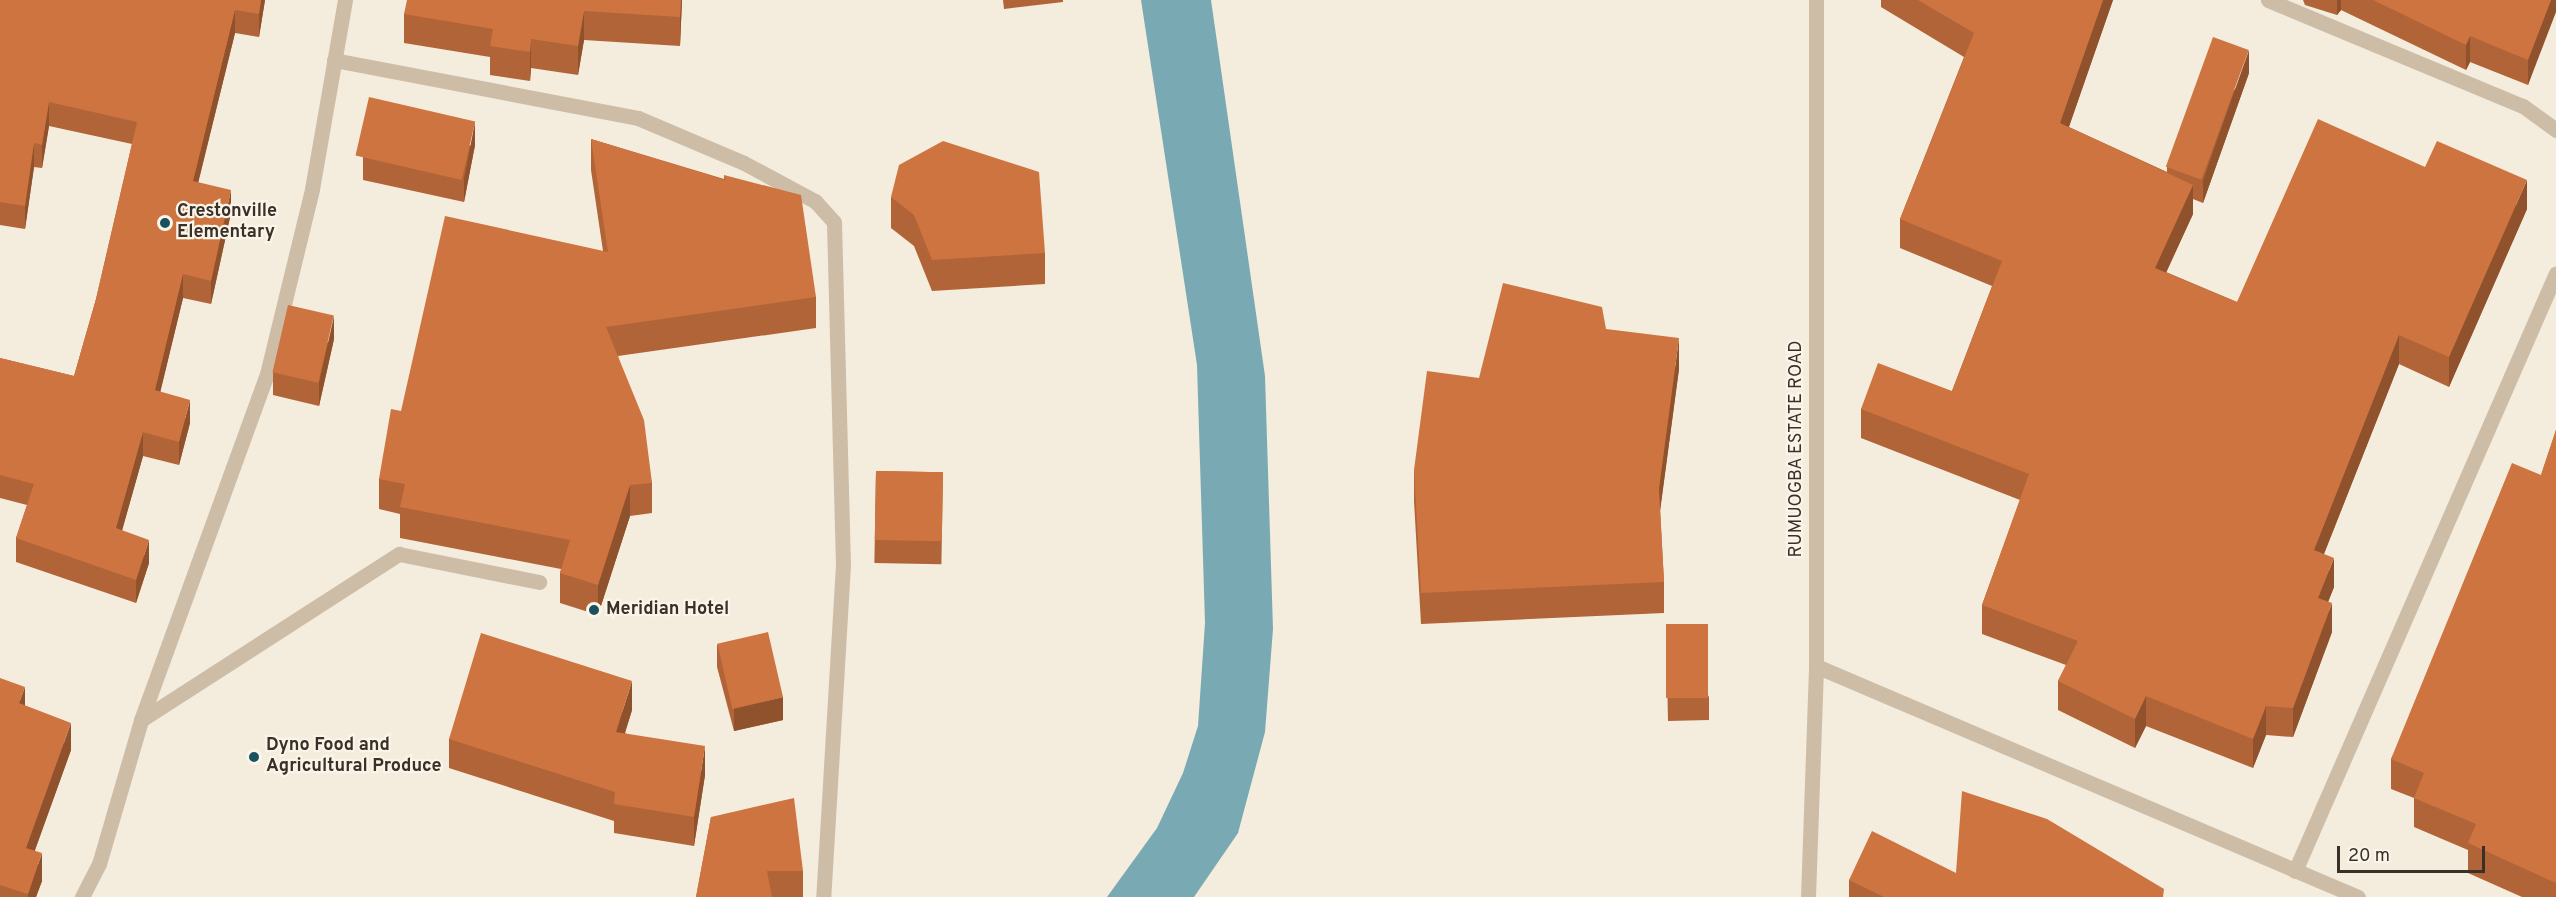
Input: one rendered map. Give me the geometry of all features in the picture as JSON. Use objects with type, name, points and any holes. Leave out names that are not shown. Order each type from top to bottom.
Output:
[{"type":"street","points":[[82,897],[99,864],[141,720],[267,374],[312,189],[345,0]]},
{"type":"street","name":"RUMUOGBA ESTATE ROAD","points":[[1808,897],[1816,666],[1816,0]]},
{"type":"street","points":[[2268,0],[2523,106],[2556,130]]},
{"type":"street","points":[[334,60],[638,118],[744,163],[815,201],[834,222],[843,565],[823,897]]},
{"type":"street","points":[[2295,871],[2556,273]]},
{"type":"street","points":[[141,720],[399,554],[539,582]]},
{"type":"street","points":[[1816,666],[2358,897]]},
{"type":"water","points":[[1141,0],[1211,0],[1265,376],[1273,629],[1265,732],[1238,833],[1194,897],[1107,897],[1157,828],[1183,773],[1198,726],[1205,623],[1197,365]]},
{"type":"building","points":[[0,0],[261,0],[259,14],[235,10],[193,181],[231,190],[211,281],[183,274],[155,390],[190,400],[179,442],[143,432],[116,528],[149,540],[136,580],[16,538],[34,484],[0,475],[0,358],[74,376],[96,299],[137,122],[49,102],[42,145],[34,143],[25,206],[0,202]]},
{"type":"building","points":[[407,0],[681,0],[680,17],[584,11],[578,46],[531,39],[530,52],[490,46],[493,29],[404,14]]},
{"type":"building","points":[[1918,0],[2103,0],[2060,123],[2193,185],[2155,268],[2237,302],[2318,119],[2425,167],[2437,141],[2527,180],[2449,357],[2399,335],[2314,550],[2334,558],[2318,598],[2332,603],[2293,708],[2266,706],[2253,739],[2146,696],[2135,719],[2058,681],[2078,641],[1982,605],[2029,474],[1861,409],[1878,363],[1952,391],[2002,261],[1900,219],[1974,33]]},
{"type":"building","points":[[2373,0],[2551,0],[2528,60],[2470,36],[2466,45]]},
{"type":"building","points":[[2213,37],[2249,50],[2202,180],[2166,167]]},
{"type":"building","points":[[369,97],[475,122],[462,180],[356,155]]},
{"type":"building","points":[[591,139],[725,180],[724,175],[801,195],[816,297],[606,327],[644,420],[652,483],[630,485],[598,585],[560,573],[570,540],[400,507],[405,484],[379,479],[391,409],[401,411],[445,216],[608,252]]},
{"type":"building","points":[[943,141],[1039,172],[1045,253],[932,260],[914,215],[891,197],[899,165]]},
{"type":"building","points":[[1503,283],[1602,307],[1606,329],[1679,338],[1659,488],[1664,582],[1421,593],[1414,470],[1427,371],[1479,378]]},
{"type":"building","points":[[288,305],[334,316],[318,383],[272,372]]},
{"type":"building","points":[[2556,430],[2556,883],[2468,843],[2476,824],[2414,798],[2424,773],[2391,759],[2512,463],[2541,475]]},
{"type":"building","points":[[876,471],[943,472],[942,541],[875,540]]},
{"type":"building","points":[[1666,624],[1708,624],[1708,698],[1666,698]]},
{"type":"building","points":[[768,632],[783,697],[732,709],[717,644]]},
{"type":"building","points":[[481,633],[632,681],[616,732],[705,746],[694,817],[614,804],[615,792],[449,739]]},
{"type":"building","points":[[0,678],[25,687],[19,703],[71,723],[26,848],[42,853],[28,894],[0,885]]},
{"type":"building","points":[[1962,791],[2047,819],[2164,889],[2163,897],[1884,897],[1849,880],[1872,831],[1956,873]]},
{"type":"building","points":[[794,798],[803,871],[767,871],[772,897],[696,897],[711,817]]},
{"type":"place","name":"Crestonville Elementary","points":[[165,223]]},
{"type":"place","name":"Meridian Hotel","points":[[594,610]]},
{"type":"place","name":"Dyno Food and Agricultural Produce","points":[[254,757]]}]
